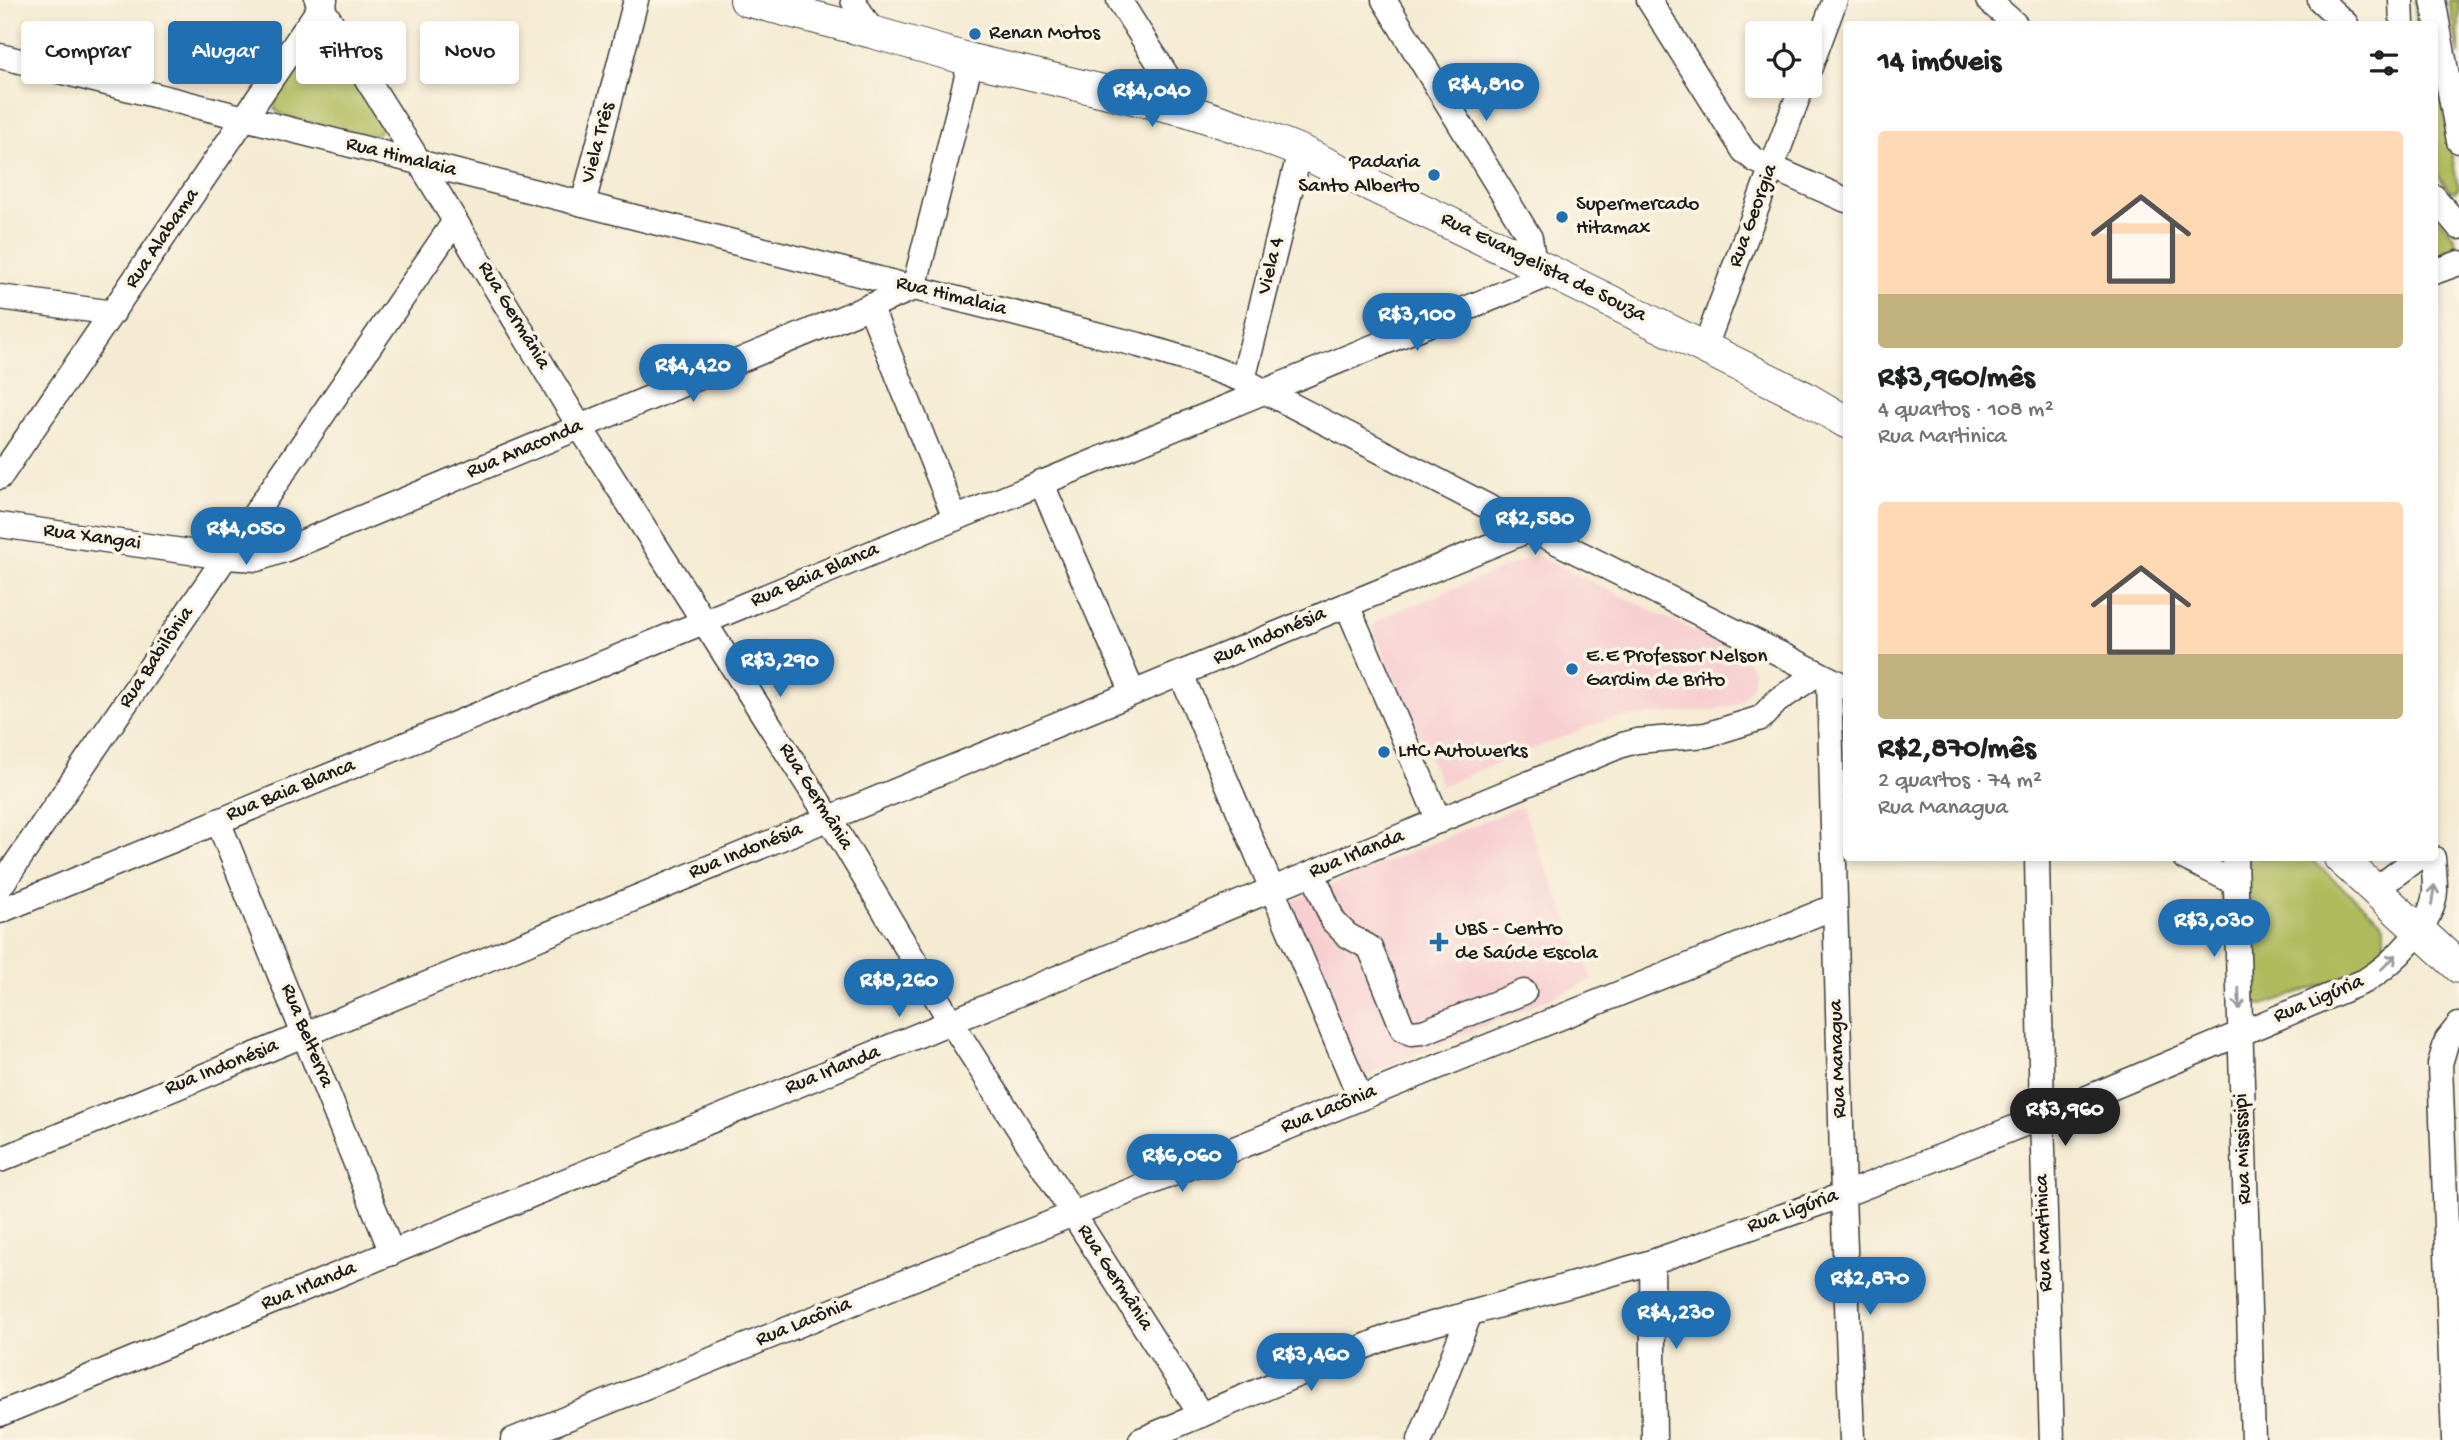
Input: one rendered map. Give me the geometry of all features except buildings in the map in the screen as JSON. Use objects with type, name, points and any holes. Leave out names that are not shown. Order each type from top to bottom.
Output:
[{"type":"main road","name":"Rua Evangelista de Souza","points":[[746,0],[784,4],[971,60],[1189,111],[1300,151],[1705,347],[1804,397],[1843,420]]},
{"type":"main road","points":[[2343,861],[2459,967]]},
{"type":"street","name":"Viela Três","points":[[583,204],[636,0]]},
{"type":"street","points":[[853,0],[872,32]]},
{"type":"street","points":[[1119,0],[1189,111]]},
{"type":"street","points":[[1384,0],[1530,238],[1544,268]]},
{"type":"street","points":[[1649,0],[1744,151],[1755,160],[1843,199]]},
{"type":"street","points":[[1822,35],[1835,0]]},
{"type":"street","points":[[1988,0],[2012,21]]},
{"type":"street","points":[[2320,0],[2343,21]]},
{"type":"street","points":[[2401,0],[2402,21]]},
{"type":"street","points":[[2433,0],[2437,21]]},
{"type":"street","name":"Rua Alabama","points":[[0,477],[321,2]]},
{"type":"street","name":"Rua Germânia","points":[[321,2],[580,427],[829,818],[951,1022],[1073,1214],[1185,1427]]},
{"type":"street","points":[[2438,27],[2459,141]]},
{"type":"street","name":"Rua Himalaia","points":[[0,56],[1139,345],[1192,361],[1254,385],[1531,529],[1831,680]]},
{"type":"street","points":[[915,288],[971,60]]},
{"type":"street","name":"Rua Georgia","points":[[1705,347],[1798,98]]},
{"type":"street","name":"Viela 4","points":[[1254,385],[1300,151]]},
{"type":"street","points":[[2438,202],[2459,227]]},
{"type":"street","name":"Rua Babilônia","points":[[0,887],[455,220]]},
{"type":"street","points":[[2438,271],[2459,263]]},
{"type":"street","name":"Rua Baia Blanca","points":[[0,911],[955,518],[1254,385],[1544,268]]},
{"type":"street","name":"Rua Anaconda","points":[[225,557],[257,559],[284,550],[915,288]]},
{"type":"street","points":[[0,297],[113,313]]},
{"type":"street","points":[[870,306],[955,518]]},
{"type":"street","points":[[1041,482],[1133,693]]},
{"type":"street","name":"Rua Xangai","points":[[0,525],[225,557]]},
{"type":"street","name":"Rua Indonésia","points":[[0,1160],[1531,529]]},
{"type":"street","points":[[1347,605],[1439,821]]},
{"type":"street","points":[[1181,674],[1360,1097]]},
{"type":"street","name":"Rua Irlanda","points":[[0,1414],[1622,746],[1637,741],[1706,735],[1761,718],[1777,701],[1831,680]]},
{"type":"street","name":"Rua Managua","points":[[1831,680],[1834,907],[1852,1440]]},
{"type":"street","name":"Rua Belterra","points":[[218,821],[393,1253]]},
{"type":"street","name":"Rua Martinica","points":[[2037,861],[2052,1440]]},
{"type":"street","points":[[2191,861],[2234,882]]},
{"type":"street","name":"Rua Mississipi","points":[[2235,861],[2253,1440]]},
{"type":"street","points":[[2375,890],[2413,861]]},
{"type":"street","points":[[2420,931],[2435,893],[2433,861]]},
{"type":"street","points":[[1313,873],[1333,921],[1347,935],[1370,948],[1403,1029],[1411,1033],[1423,1032],[1524,992]]},
{"type":"street","name":"Rua Lacônia","points":[[513,1440],[1834,907]]},
{"type":"street","name":"Rua Ligúria","points":[[1141,1440],[1185,1427],[1390,1336],[1652,1262],[1843,1195],[2042,1117],[2365,981],[2376,975],[2420,931]]},
{"type":"street","points":[[2454,1440],[2440,1064],[2448,1040],[2459,1025]]},
{"type":"street","points":[[1652,1262],[1654,1440]]},
{"type":"street","points":[[1420,1440],[1470,1313]]},
{"type":"shaded area","name":"E.E Professor Nelson Gardim de Brito","points":[[1533,556],[1543,558],[1743,655],[1754,671],[1750,691],[1737,704],[1714,710],[1603,721],[1441,786],[1373,628],[1377,620]]},
{"type":"shaded area","name":"UBS - Centro de Saúde Escola","points":[[1521,806],[1593,980],[1357,1079],[1286,904]]},
{"type":"green space","points":[[2415,0],[2423,0],[2427,21],[2416,21]]},
{"type":"green space","points":[[2449,0],[2459,0],[2459,56]]},
{"type":"green space","points":[[296,67],[296,84],[356,84],[380,122],[380,132],[369,138],[283,116],[275,109],[275,98]]},
{"type":"green space","points":[[2438,81],[2458,187],[2455,192],[2449,190],[2438,175]]},
{"type":"green space","points":[[2438,217],[2455,239],[2456,244],[2438,253]]},
{"type":"green space","points":[[2248,861],[2312,861],[2385,927],[2385,943],[2378,957],[2361,972],[2263,1005],[2255,1003],[2252,997]]},
{"type":"place","name":"Renan Motos","points":[[975,34]]},
{"type":"place","name":"Padaria Santo Alberto","points":[[1434,175]]},
{"type":"place","name":"Supermercado Hitamax","points":[[1562,217]]},
{"type":"place","name":"E.E Professor Nelson Gardim de Brito","points":[[1572,669]]},
{"type":"place","name":"LHC Autowerks","points":[[1384,752]]},
{"type":"place","name":"UBS - Centro de Saúde Escola","points":[[1439,942]]}]
